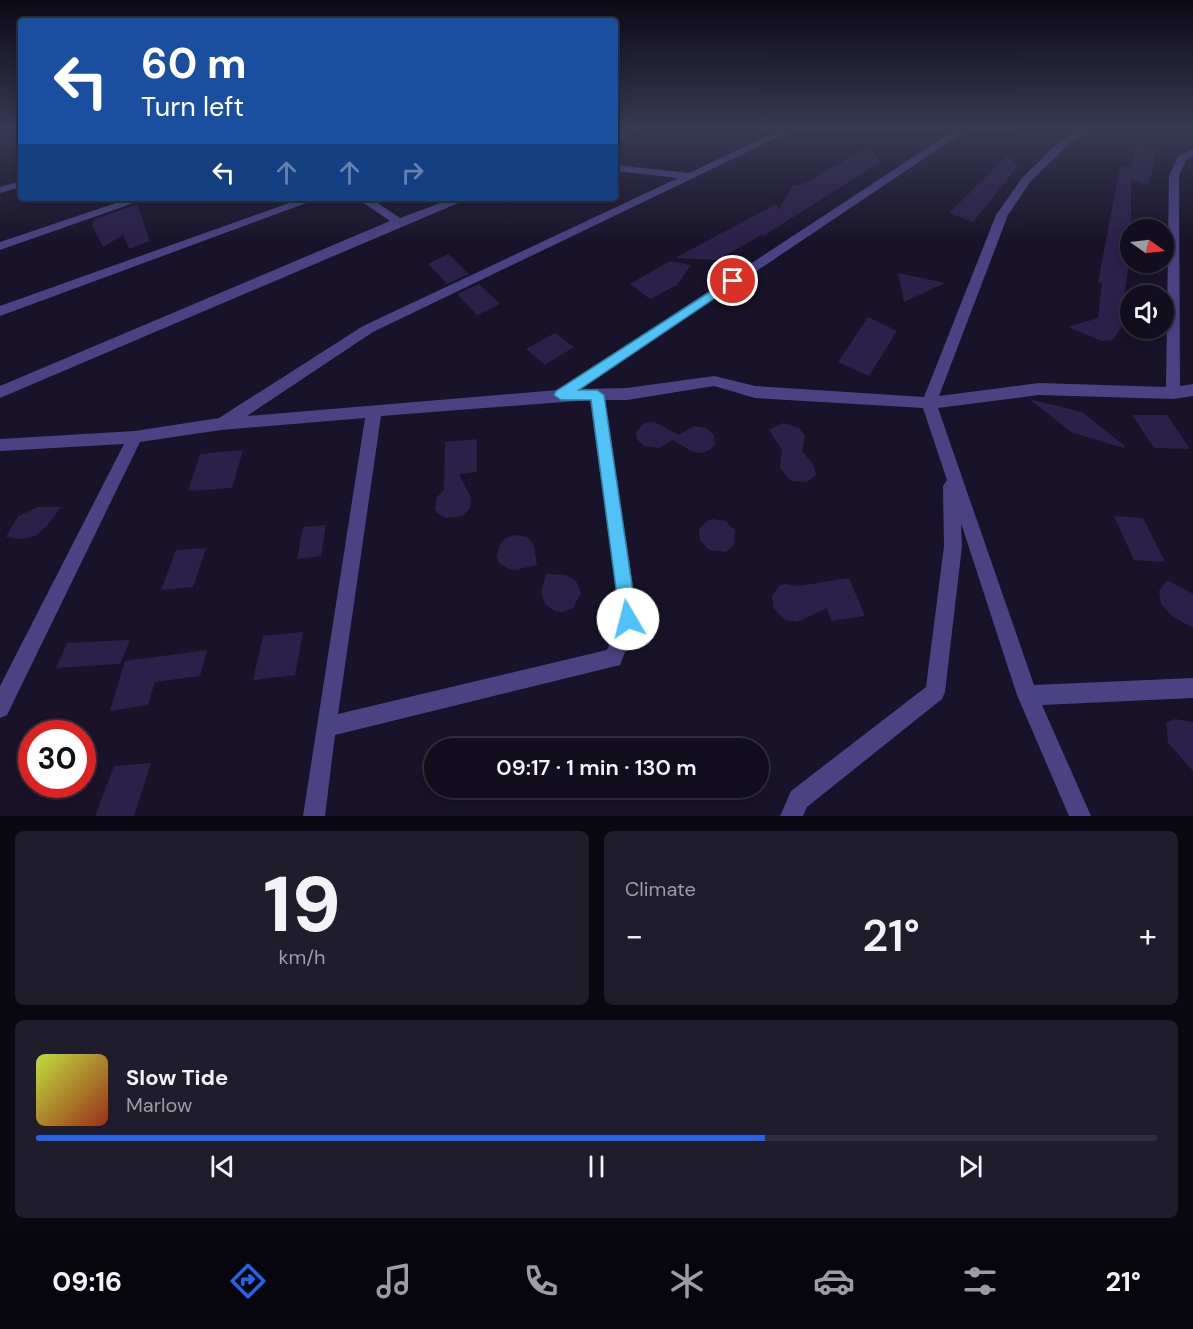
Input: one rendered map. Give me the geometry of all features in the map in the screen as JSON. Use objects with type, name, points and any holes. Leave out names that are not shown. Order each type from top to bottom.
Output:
[{"type":"street","points":[[221,424],[368,329],[709,167]]},
{"type":"street","points":[[561,395],[905,167]]},
{"type":"street","points":[[1039,167],[1026,180],[1002,215],[928,403],[1027,695],[1080,816]]},
{"type":"street","points":[[1173,393],[1174,176],[1181,167]]},
{"type":"street","points":[[618,168],[690,176]]},
{"type":"street","points":[[0,190],[18,185]]},
{"type":"street","points":[[0,246],[133,201]]},
{"type":"street","points":[[0,311],[306,201]]},
{"type":"street","points":[[367,201],[399,222]]},
{"type":"street","points":[[0,392],[399,222],[456,201]]},
{"type":"street","points":[[0,445],[135,437],[221,424],[561,395],[627,394],[714,381],[755,392],[928,403],[1039,389],[1173,393],[1193,390]]},
{"type":"street","points":[[326,727],[613,658],[628,619],[597,395]]},
{"type":"street","points":[[315,816],[326,727],[374,411]]},
{"type":"street","points":[[0,708],[135,437]]},
{"type":"street","points":[[791,816],[799,799],[935,692],[953,546],[950,468]]},
{"type":"street","points":[[1027,695],[1193,688]]},
{"type":"building","points":[[833,167],[872,167],[762,237],[763,234],[717,260],[675,258],[776,204],[779,209],[793,186],[804,184]]},
{"type":"building","points":[[996,167],[1017,167],[973,222],[949,213]]},
{"type":"building","points":[[1120,167],[1153,167],[1148,185],[1131,180],[1131,219],[1120,219],[1120,273],[1127,273],[1126,285],[1120,285],[1120,329],[1113,340],[1102,341],[1068,327],[1098,318],[1102,283],[1098,282]]},
{"type":"building","points":[[137,204],[150,241],[129,249],[123,235],[103,247],[92,225],[96,219]]},
{"type":"building","points":[[448,254],[469,274],[447,284],[428,264]]},
{"type":"building","points":[[670,261],[691,265],[677,285],[650,299],[630,284]]},
{"type":"building","points":[[898,273],[945,283],[904,302]]},
{"type":"building","points":[[479,284],[500,304],[477,315],[457,294]]},
{"type":"building","points":[[868,317],[897,331],[869,376],[838,362]]},
{"type":"building","points":[[555,333],[574,347],[545,365],[526,349]]},
{"type":"building","points":[[1029,399],[1082,412],[1125,446],[1124,448],[1071,432]]},
{"type":"building","points":[[1132,415],[1167,415],[1190,449],[1154,448]]},
{"type":"building","points":[[654,422],[679,435],[694,426],[706,428],[714,435],[715,444],[710,450],[701,453],[691,451],[673,440],[659,448],[644,446],[637,439],[636,432],[644,423]]},
{"type":"building","points":[[783,423],[799,428],[805,436],[802,451],[813,464],[816,475],[807,482],[791,481],[780,468],[782,450],[769,430]]},
{"type":"building","points":[[477,439],[477,472],[459,474],[471,498],[470,508],[462,516],[446,518],[437,513],[435,508],[437,497],[444,490],[445,442]]},
{"type":"building","points":[[243,450],[232,488],[188,491],[200,454]]},
{"type":"building","points":[[38,507],[61,507],[46,527],[35,536],[22,539],[6,537],[18,516]]},
{"type":"building","points":[[1114,516],[1143,518],[1165,562],[1134,560]]},
{"type":"building","points":[[713,519],[725,521],[735,530],[734,545],[726,552],[709,550],[700,540],[699,529],[707,521]]},
{"type":"building","points":[[326,525],[321,556],[297,559],[303,527]]},
{"type":"building","points":[[514,535],[527,537],[531,541],[537,565],[515,570],[499,563],[497,557],[499,546],[503,540]]},
{"type":"building","points":[[206,548],[193,587],[161,590],[176,550]]},
{"type":"building","points":[[546,574],[566,575],[576,581],[581,593],[573,608],[562,612],[555,611],[545,604],[541,592]]},
{"type":"building","points":[[849,578],[865,616],[831,621],[827,608],[797,622],[785,620],[774,609],[772,596],[779,586],[785,584],[798,586]]},
{"type":"building","points":[[1167,580],[1193,594],[1193,628],[1172,616],[1161,604],[1159,591]]},
{"type":"building","points":[[303,632],[295,675],[253,680],[263,636]]},
{"type":"building","points":[[130,640],[120,664],[56,668],[67,643]]},
{"type":"building","points":[[207,650],[200,676],[155,682],[148,705],[110,711],[125,661]]},
{"type":"building","points":[[1175,719],[1193,722],[1193,771],[1168,743],[1166,723]]},
{"type":"building","points":[[151,763],[134,816],[95,816],[114,766]]},
{"type":"route","points":[[628,619],[597,395],[561,395],[733,281]]}]
